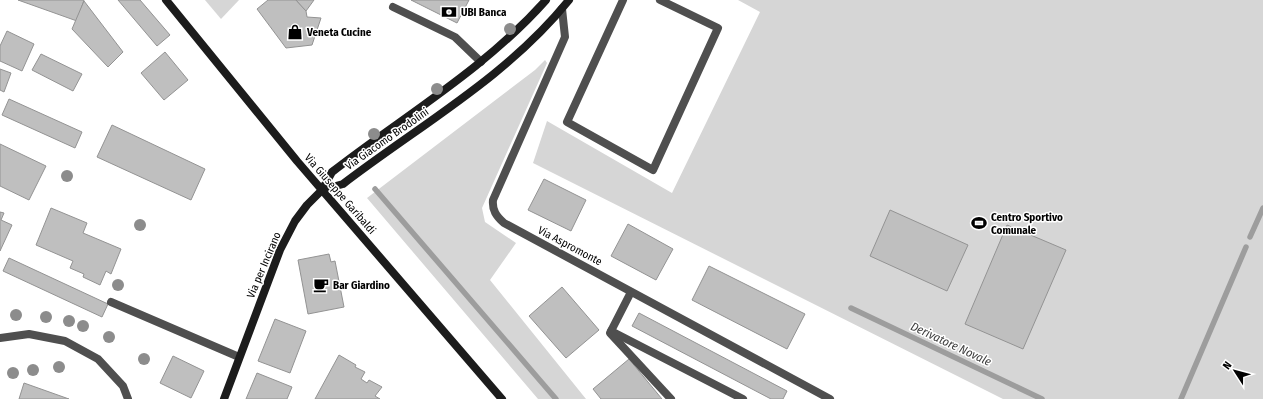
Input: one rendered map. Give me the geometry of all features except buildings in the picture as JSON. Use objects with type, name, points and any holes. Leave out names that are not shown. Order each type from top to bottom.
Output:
[{"type":"main road","name":"Via Giuseppe Garibaldi","points":[[166,0],[322,190],[502,399]]},
{"type":"main road","name":"Via Giacomo Brodolini","points":[[322,190],[332,172],[481,62],[546,0]]},
{"type":"main road","name":"Via Giacomo Brodolini","points":[[562,9],[566,0]]},
{"type":"main road","name":"Via Giacomo Brodolini","points":[[322,190],[342,184],[369,163],[467,97],[525,47],[569,0]]},
{"type":"main road","name":"Via per Incirano","points":[[224,399],[280,250],[295,221],[307,205],[322,190]]},
{"type":"street","points":[[623,0],[567,122],[653,170],[718,28],[660,0]]},
{"type":"street","points":[[393,7],[455,37],[481,62]]},
{"type":"street","name":"Via Aspromonte","points":[[562,9],[565,37],[493,200],[494,212],[504,223],[830,399]]},
{"type":"street","points":[[631,292],[610,333],[671,399]]},
{"type":"street","points":[[111,302],[239,357]]},
{"type":"street","points":[[611,331],[743,399]]},
{"type":"street","points":[[0,338],[29,334],[65,341],[98,359],[123,386],[128,399]]},
{"type":"shaded area","points":[[205,0],[239,0],[221,19]]},
{"type":"shaded area","name":"Centro Sportivo Comunale","points":[[738,0],[1263,0],[1263,399],[1003,399],[533,163],[547,121],[672,193],[760,12]]},
{"type":"shaded area","points":[[545,60],[547,63],[482,208],[485,222],[516,243],[490,280],[586,399],[538,399],[367,198],[535,70]]},
{"type":"waterway","points":[[375,189],[556,399]]},
{"type":"waterway","name":"Derivatore Novale","points":[[1250,237],[1263,208]]},
{"type":"waterway","name":"Derivatore Novale","points":[[1181,399],[1246,247]]},
{"type":"waterway","name":"Derivatore Novale","points":[[851,308],[1042,399]]},
{"type":"place","name":"UBI Banca","points":[[449,12]]},
{"type":"place","name":"Veneta Cucine","points":[[295,32]]},
{"type":"place","name":"Centro Sportivo Comunale","points":[[979,223]]},
{"type":"place","name":"Bar Giardino","points":[[321,285]]}]
